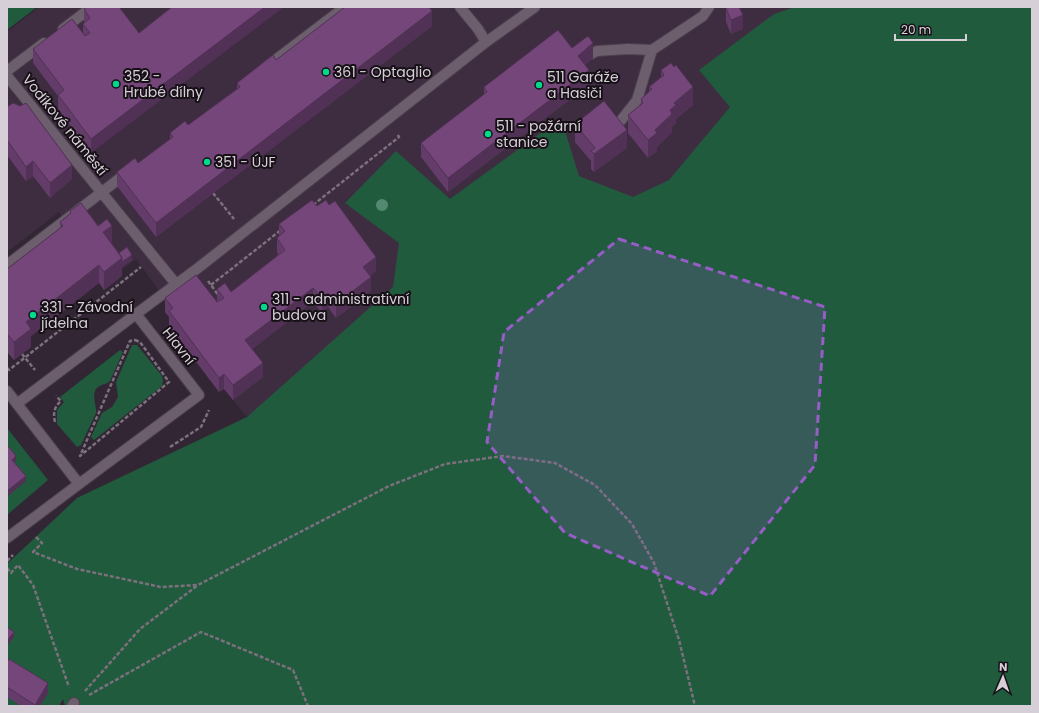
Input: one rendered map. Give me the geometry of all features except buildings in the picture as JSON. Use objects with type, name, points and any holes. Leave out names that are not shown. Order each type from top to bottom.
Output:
[{"type":"street","points":[[7,71],[92,7]]},
{"type":"street","points":[[257,74],[345,7]]},
{"type":"street","points":[[460,7],[478,29],[486,42]]},
{"type":"street","points":[[591,54],[597,51],[628,49],[652,50],[703,16],[708,7]]},
{"type":"street","points":[[18,404],[176,284],[530,8]]},
{"type":"street","points":[[612,130],[637,100],[652,50]]},
{"type":"street","name":"Vodíkové náměstí","points":[[7,76],[176,284]]},
{"type":"street","points":[[7,264],[139,164]]},
{"type":"street","name":"Hlavní","points":[[7,538],[199,395],[136,314]]},
{"type":"street","points":[[7,391],[79,484]]},
{"type":"path","points":[[312,206],[399,137],[386,120]]},
{"type":"path","points":[[214,194],[234,220]]},
{"type":"path","points":[[211,285],[286,226]]},
{"type":"path","points":[[7,368],[9,370],[25,358],[141,267]]},
{"type":"path","points":[[135,340],[140,342],[169,382],[80,456],[130,341],[135,340]]},
{"type":"path","points":[[22,354],[61,401],[55,406],[53,415],[55,424]]},
{"type":"path","points":[[76,451],[80,456]]},
{"type":"path","points":[[73,704],[140,629],[198,585],[389,486],[444,464],[503,456],[555,463],[595,485],[632,524],[654,563],[679,640],[695,706]]},
{"type":"path","points":[[32,552],[77,570],[161,587],[198,585]]},
{"type":"path","points":[[7,561],[13,555]]},
{"type":"path","points":[[7,568],[11,573],[18,566],[33,585],[73,704]]},
{"type":"path","points":[[73,704],[201,632],[293,670],[308,706]]},
{"type":"highlighted area","points":[[619,239],[825,307],[815,465],[710,596],[565,533],[487,442],[504,332]]},
{"type":"shaded area","points":[[39,7],[1032,7],[247,417],[224,389],[219,392],[169,326],[173,322],[165,312],[171,307],[136,259],[119,272],[64,221],[59,212],[7,252],[7,32]]},
{"type":"green space","points":[[7,7],[37,7],[7,30]]},
{"type":"green space","points":[[795,7],[1032,7],[1032,706],[65,706],[63,699],[59,706],[7,706],[7,564],[77,498],[247,417],[393,287],[399,243],[345,203],[396,151],[450,199],[561,118],[579,176],[633,197],[669,180],[730,107],[699,70],[774,14]]},
{"type":"green space","points":[[132,345],[137,345],[162,376],[162,386],[94,440],[91,437],[102,413],[112,407],[118,397],[116,382]]},
{"type":"green space","points":[[120,350],[123,352],[110,381],[100,386],[94,392],[96,413],[81,445],[77,447],[57,424],[57,410],[64,402],[60,397]]},
{"type":"green space","points":[[7,428],[48,480],[7,515]]},
{"type":"place","name":"361 - Optaglio","points":[[326,72]]},
{"type":"place","name":"352 - Hrubé dílny","points":[[116,84]]},
{"type":"place","name":"511 Garáže a Hasiči","points":[[539,85]]},
{"type":"place","name":"511 - požární stanice","points":[[488,134]]},
{"type":"place","name":"351 - ÚJF","points":[[207,162]]},
{"type":"place","name":"311 - administrativní budova","points":[[264,307]]},
{"type":"place","name":"331 - Závodní jídelna","points":[[33,315]]}]
